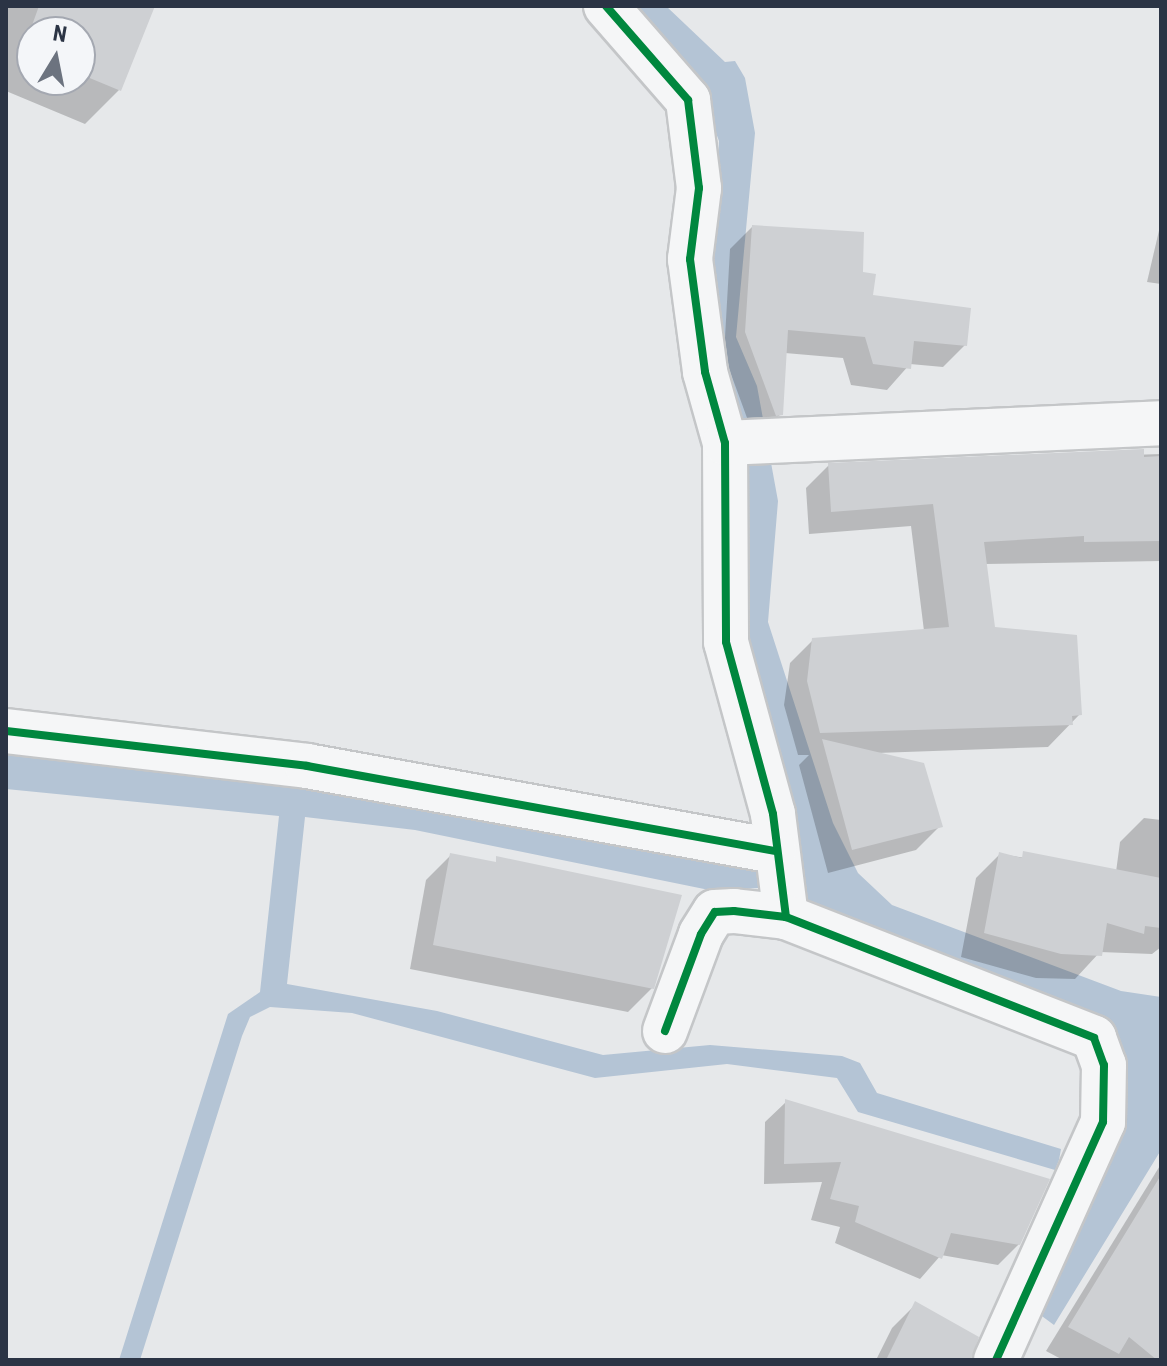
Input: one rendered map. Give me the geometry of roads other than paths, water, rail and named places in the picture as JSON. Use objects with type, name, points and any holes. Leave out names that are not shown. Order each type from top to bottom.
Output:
[{"type":"street","points":[[606,6],[688,100],[699,188],[690,259],[705,372],[725,443],[726,642],[773,814],[774,851],[786,915]]},
{"type":"street","points":[[725,443],[1161,423]]},
{"type":"street","points":[[6,731],[307,766],[774,851]]},
{"type":"street","points":[[665,1031],[715,912],[786,915],[1094,1038],[1104,1065],[1103,1122],[1087,1167],[996,1360]]},
{"type":"water","points":[[625,6],[666,6],[725,62],[735,61],[745,78],[755,133],[736,337],[757,386],[778,501],[768,622],[833,823],[858,873],[892,905],[1121,991],[1161,997],[1161,1150],[1054,1325],[1035,1311],[1117,1090],[1114,1027],[758,888],[714,891],[415,830],[305,817],[287,984],[437,1011],[603,1055],[710,1045],[842,1056],[860,1063],[877,1093],[1061,1149],[1059,1160],[1055,1170],[858,1112],[837,1078],[727,1064],[595,1078],[352,1013],[270,1007],[250,1017],[242,1036],[140,1360],[119,1360],[228,1014],[260,992],[279,816],[6,789],[6,749],[273,777],[764,859],[709,339],[719,141],[701,93]]}]
